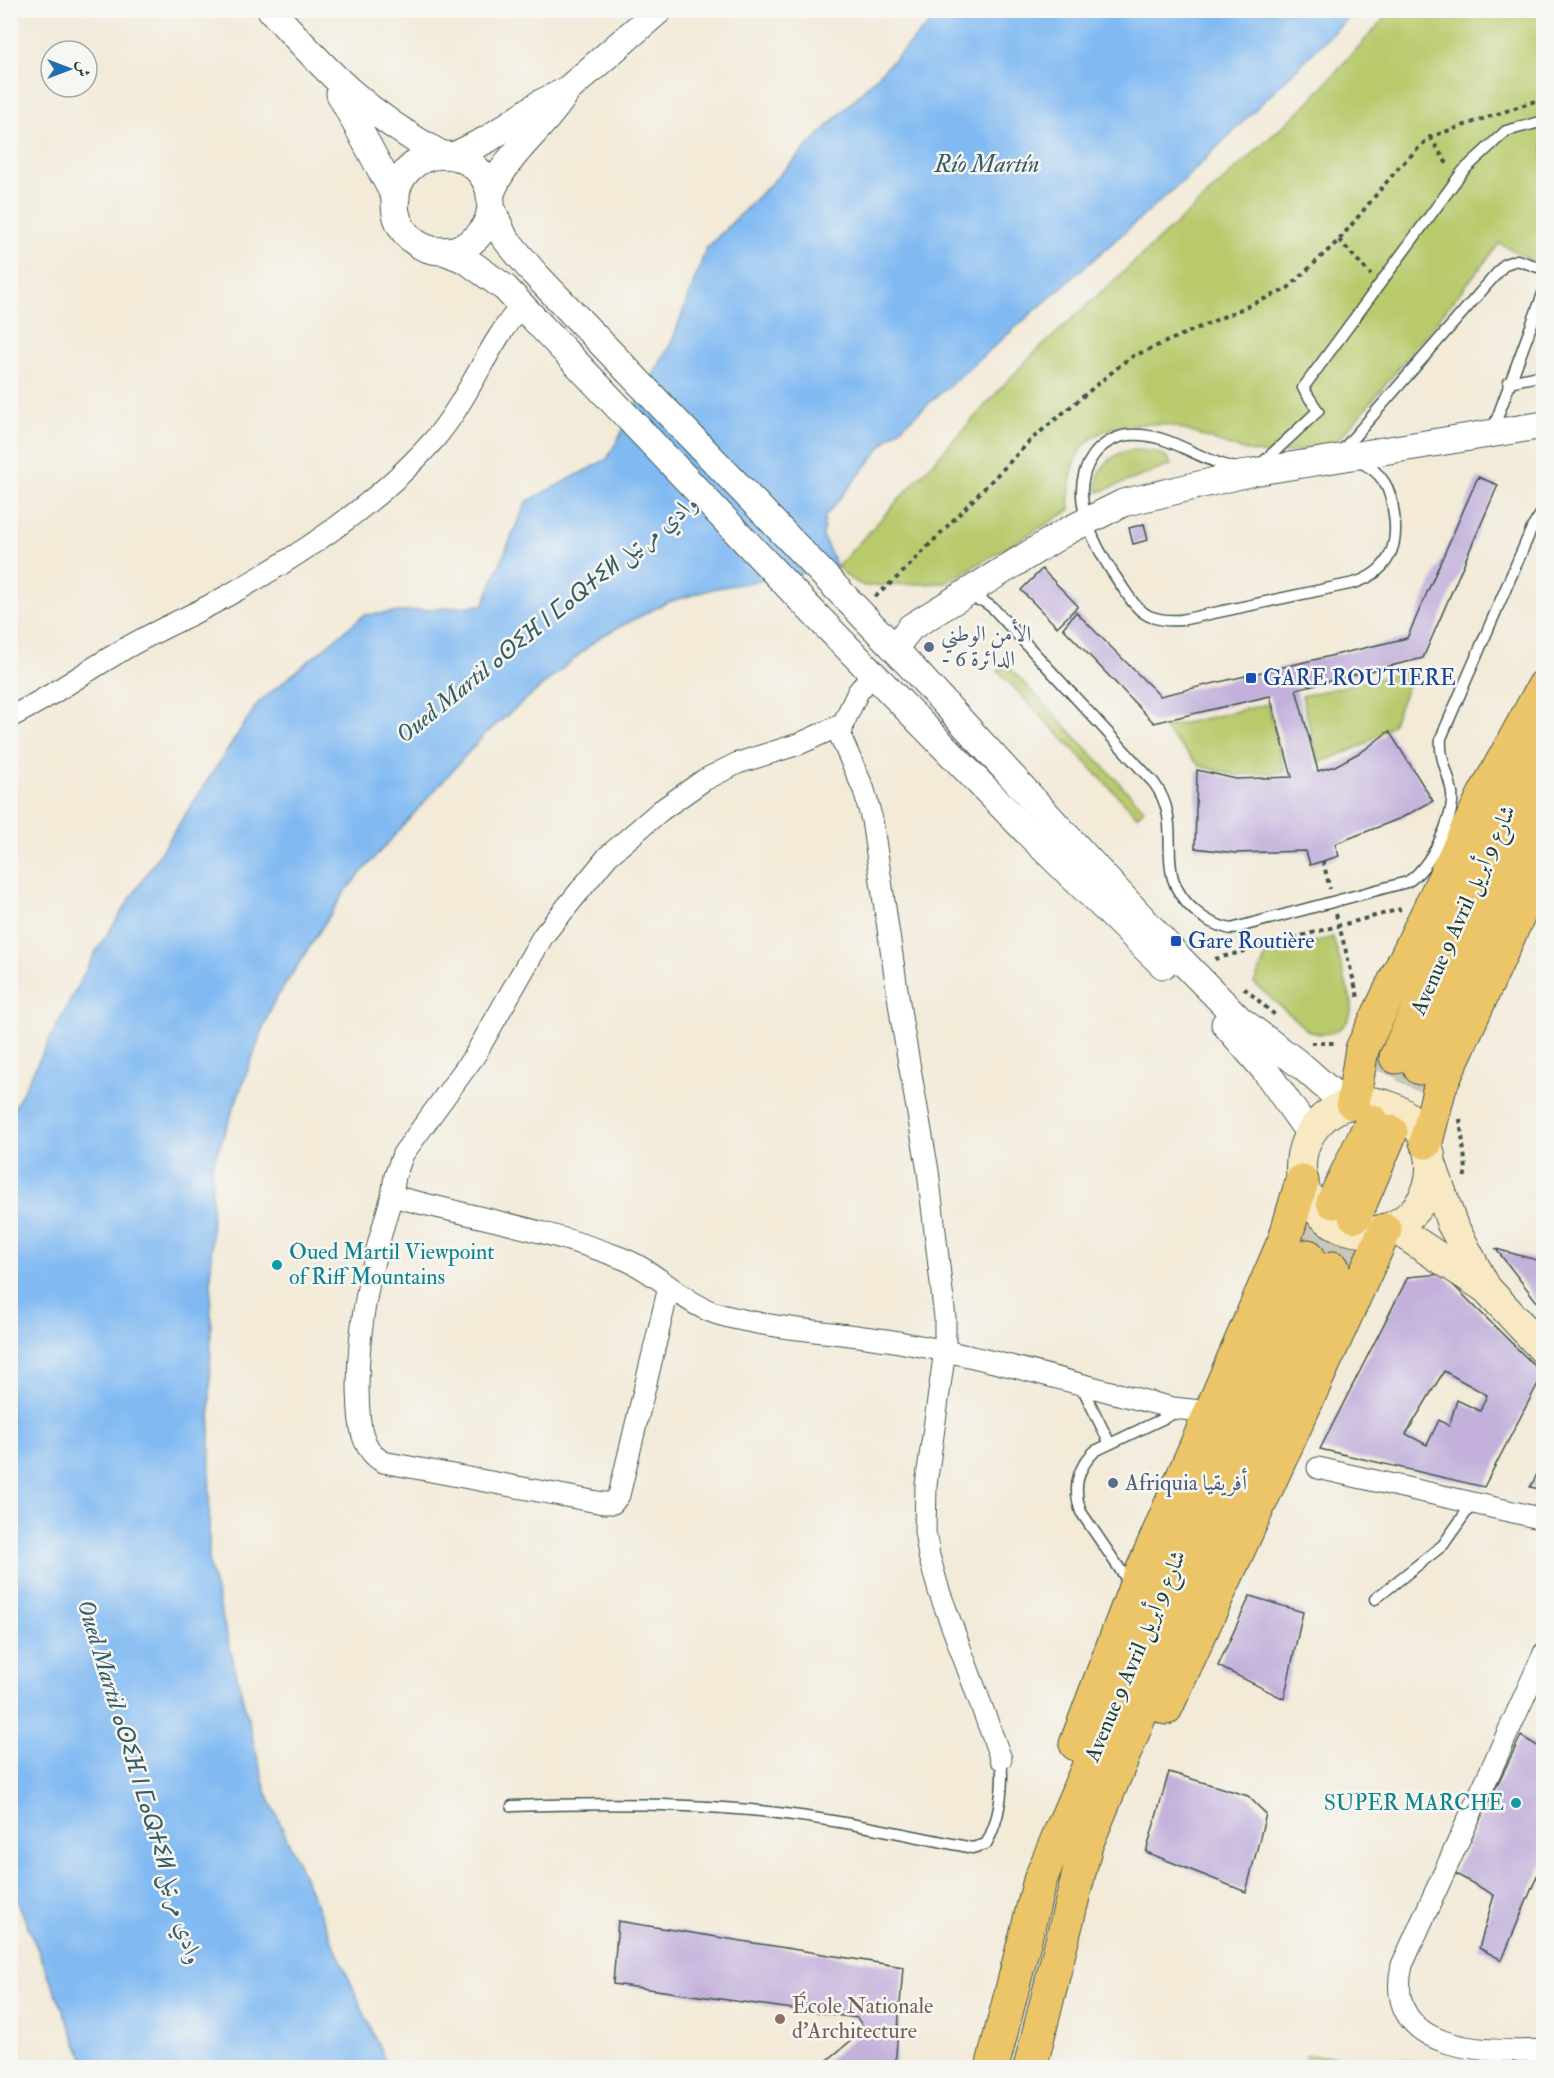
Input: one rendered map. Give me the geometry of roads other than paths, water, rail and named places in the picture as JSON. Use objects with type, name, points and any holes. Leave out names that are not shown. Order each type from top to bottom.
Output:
[{"type":"highway","points":[[1344,1209],[1365,1115],[1362,1050],[1488,788],[1544,686]]},
{"type":"highway","name":"Avenue 9 Avril شارع 9 أبريل","points":[[1544,728],[1408,1063],[1544,787]]},
{"type":"highway","points":[[1428,1151],[1440,1087],[1544,859]]},
{"type":"highway","points":[[1040,1880],[1054,1807],[1092,1696],[1134,1590],[1197,1411],[1286,1239],[1302,1181]]},
{"type":"highway","points":[[1067,1922],[1389,1229]]},
{"type":"highway","name":"Avenue 9 Avril شارع 9 أبريل","points":[[992,2067],[1040,1880],[1167,1582],[1227,1434],[1320,1262],[1277,1389],[1086,1845],[1030,2067]]},
{"type":"main road","points":[[1428,1151],[1424,1198],[1410,1215],[1389,1229],[1355,1232],[1330,1222],[1311,1203],[1302,1181],[1300,1165],[1310,1134],[1332,1112],[1365,1115],[1374,1102],[1399,1111],[1418,1128],[1428,1151],[1436,1184],[1452,1224],[1486,1288],[1544,1350]]},
{"type":"main road","points":[[1389,1229],[1486,1288]]},
{"type":"street","points":[[271,10],[325,70],[380,118],[448,155],[474,166],[488,185],[500,230],[514,250],[894,648],[1239,1019],[1365,1115]]},
{"type":"street","points":[[444,251],[455,249],[476,238],[488,219],[502,168],[542,126],[566,91],[659,10]]},
{"type":"street","points":[[325,70],[363,133],[396,198]]},
{"type":"street","points":[[566,91],[541,103],[488,139],[448,155],[431,156],[411,167],[398,186],[396,198],[396,209],[404,231],[422,246],[444,251],[487,272],[554,336],[805,604],[874,672],[1036,841],[1222,1020],[1265,1070],[1310,1134]]},
{"type":"street","points":[[10,717],[73,683],[116,654],[260,577],[358,508],[432,442],[462,400],[503,328],[522,305]]},
{"type":"street","points":[[894,648],[911,627],[1086,521],[1123,503],[1253,472],[1544,426]]},
{"type":"street","points":[[874,672],[858,692],[843,724],[841,738],[864,790],[875,836],[902,1023],[928,1171],[944,1309],[945,1350],[926,1485],[925,1531],[939,1591],[1001,1759]]},
{"type":"street","points":[[669,1287],[619,1494],[613,1503],[383,1462],[369,1451],[362,1434],[358,1351],[370,1272],[392,1196],[395,1176],[403,1154],[476,1055],[543,936],[563,908],[608,856],[660,811],[704,780],[738,763],[799,744],[843,724]]},
{"type":"street","points":[[392,1196],[528,1230],[621,1258],[645,1269],[705,1310],[724,1316],[778,1327],[862,1335],[945,1350],[1081,1385],[1197,1411]]},
{"type":"street","points":[[1318,1468],[1544,1519]]},
{"type":"street","points":[[1544,1653],[1405,1959],[1399,1981],[1400,1996],[1408,2016],[1426,2034],[1439,2040],[1478,2049],[1544,2050]]},
{"type":"lane","points":[[1336,458],[1352,460],[1369,466],[1382,478],[1391,494],[1396,531],[1393,549],[1378,571],[1354,582],[1181,620],[1165,620],[1149,615],[1130,600],[1102,558],[1086,521],[1083,479],[1088,463],[1098,450],[1111,440],[1126,435],[1164,439],[1218,463],[1253,472],[1318,411],[1303,388],[1457,180],[1506,131],[1544,121]]},
{"type":"lane","points":[[1336,458],[1505,264],[1517,260],[1544,269]]},
{"type":"lane","points":[[1491,434],[1544,291]]},
{"type":"lane","points":[[1509,382],[1544,375]]},
{"type":"lane","points":[[957,600],[972,597],[993,608],[1154,783],[1168,807],[1170,868],[1173,884],[1184,902],[1207,921],[1232,929],[1407,882],[1426,866],[1451,807],[1452,793],[1440,752],[1441,738],[1532,528],[1544,508]]},
{"type":"lane","points":[[1081,1385],[1109,1442]]},
{"type":"lane","points":[[1134,1590],[1081,1512],[1077,1500],[1077,1481],[1086,1460],[1109,1442],[1197,1411]]},
{"type":"lane","points":[[1375,1599],[1443,1545],[1472,1504]]},
{"type":"lane","points":[[512,1806],[638,1804],[752,1810],[866,1827],[972,1848],[986,1844],[991,1836],[1001,1792],[1001,1759]]},
{"type":"water","name":"Río Martín","points":[[942,11],[1355,11],[1183,181],[887,440],[825,517],[823,537],[837,567],[712,589],[666,603],[600,637],[484,735],[346,890],[272,1005],[212,1166],[209,1564],[266,1791],[388,2067],[87,2067],[11,1886],[10,1116],[95,953],[258,703],[364,615],[483,605],[526,502],[607,459],[673,339],[706,249]]},
{"type":"tunnel","points":[[1372,1121],[1396,1057]]},
{"type":"tunnel","points":[[1391,1132],[1420,1068]]},
{"type":"tunnel","points":[[1308,1256],[1333,1202]]},
{"type":"tunnel","points":[[1333,1268],[1355,1216]]},
{"type":"place","name":"الأمن الوطني - الدائرة 6","points":[[929,647]]},
{"type":"place","name":"GARE ROUTIERE","points":[[1251,678]]},
{"type":"place","name":"Gare Routière","points":[[1176,941]]},
{"type":"place","name":"Oued Martil Viewpoint of Riff Mountains","points":[[277,1265]]},
{"type":"place","name":"Afriquia أفريقيا","points":[[1113,1483]]},
{"type":"place","name":"SUPER MARCHE","points":[[1516,1803]]},
{"type":"place","name":"École Nationale d'Architecture","points":[[780,2019]]},
{"type":"water label","name":"Oued Martil ⴰⵙⵉⴼ ⵏ ⵎⴰⵕⵜⵉⵍ وادي مرتيل","points":[[547,619]]},
{"type":"water label","name":"Oued Martil ⴰⵙⵉⴼ ⵏ ⵎⴰⵕⵜⵉⵍ وادي مرتيل","points":[[140,1782]]}]
